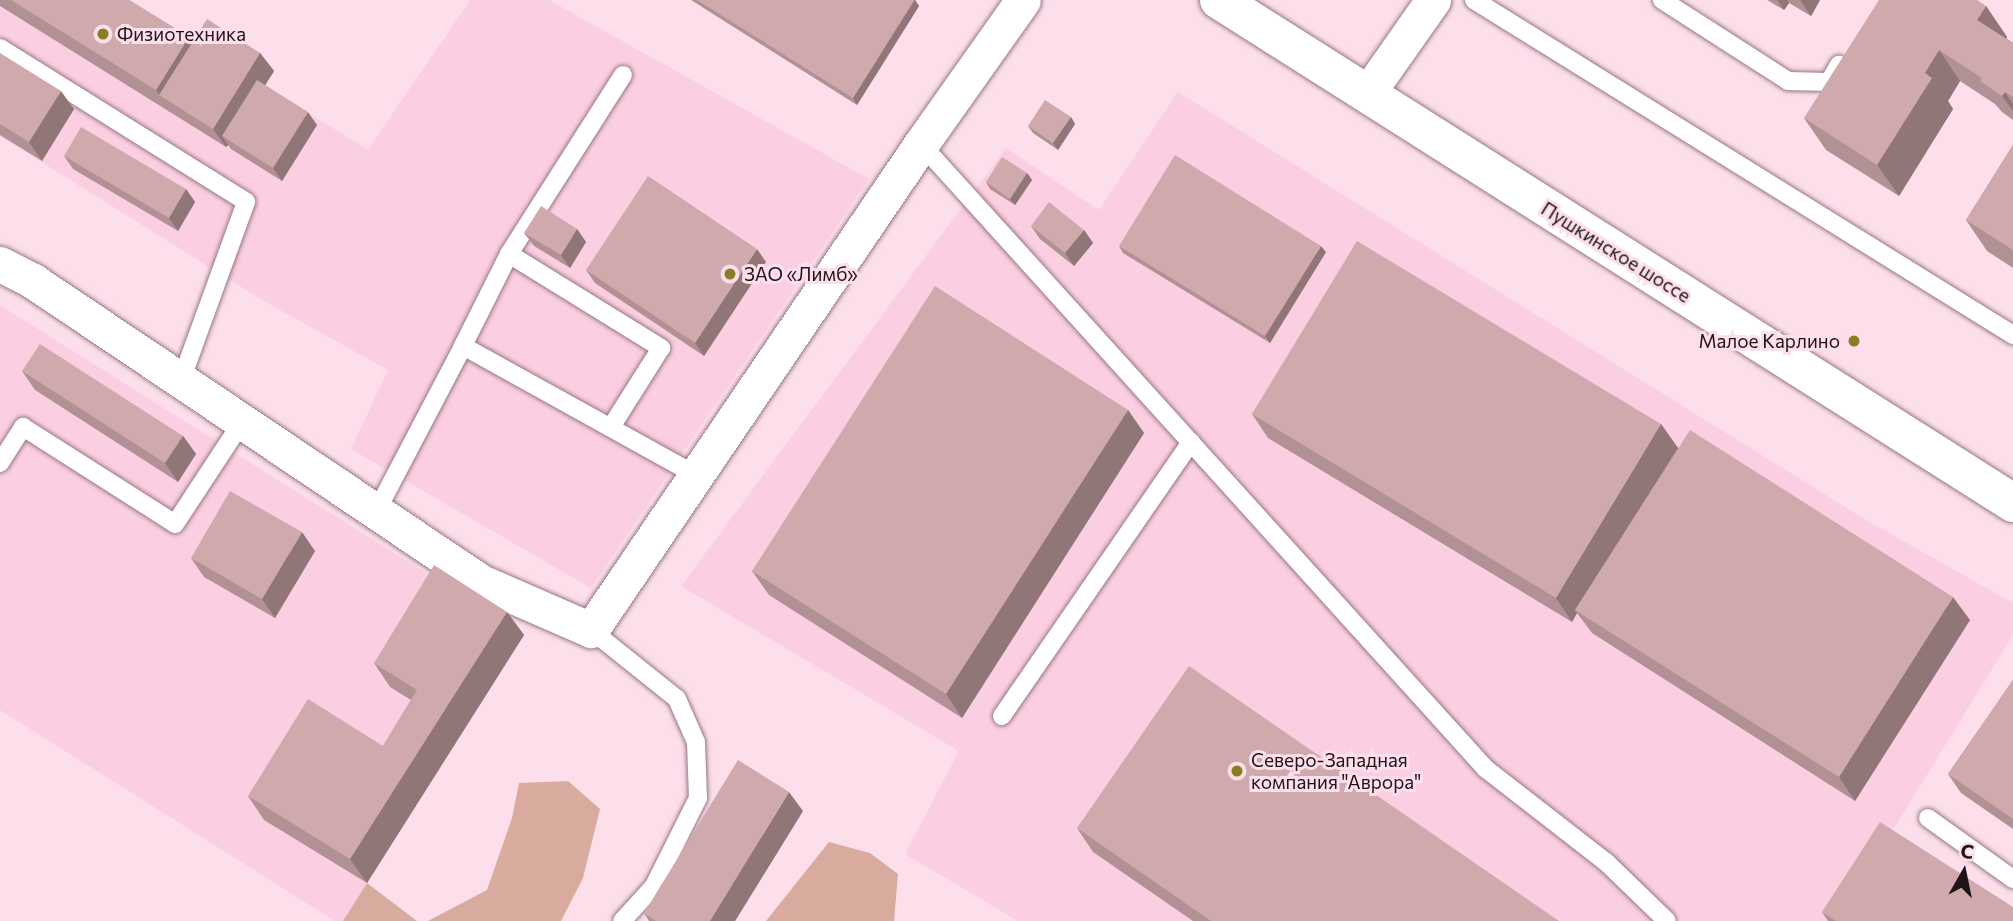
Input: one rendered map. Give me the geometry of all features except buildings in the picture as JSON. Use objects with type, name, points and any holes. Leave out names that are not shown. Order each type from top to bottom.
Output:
[{"type":"main road","name":"Пушкинское шоссе","points":[[1219,0],[2013,503]]},
{"type":"street","points":[[0,264],[33,281],[481,582],[592,630],[921,144],[1023,0]]},
{"type":"street","points":[[1367,94],[1433,0]]},
{"type":"lane","points":[[1474,0],[2013,335]]},
{"type":"lane","points":[[1672,3],[1788,81],[1829,82],[1850,47]]},
{"type":"lane","points":[[0,48],[246,202],[181,381]]},
{"type":"lane","points":[[376,512],[509,254],[623,75]]},
{"type":"lane","points":[[921,144],[1486,769],[1607,863],[1667,921]]},
{"type":"lane","points":[[509,254],[661,348],[611,427]]},
{"type":"lane","points":[[463,346],[698,477]]},
{"type":"lane","points":[[0,463],[23,427],[175,524],[242,422]]},
{"type":"lane","points":[[1002,716],[1191,442]]},
{"type":"lane","points":[[592,630],[677,699],[696,742],[698,798],[654,886],[622,921]]},
{"type":"lane","points":[[1928,818],[2013,879]]},
{"type":"shaded area","points":[[0,0],[205,61],[220,38],[274,71],[265,86],[368,150],[470,0],[549,0],[869,179],[591,588],[351,449],[388,370],[262,300],[0,136]]},
{"type":"shaded area","points":[[1178,92],[1866,520],[2013,603],[2013,635],[1837,921],[1018,921],[905,854],[959,751],[681,586],[1006,148],[1099,210]]},
{"type":"shaded area","points":[[0,305],[524,635],[343,921],[335,921],[0,710]]},
{"type":"shaded area","points":[[568,781],[600,809],[583,878],[561,921],[428,921],[487,890],[512,818],[519,783]]},
{"type":"shaded area","points":[[829,842],[870,853],[898,874],[894,921],[766,921]]},
{"type":"shaded area","points":[[367,883],[417,921],[343,921]]},
{"type":"place","name":"Физиотехника","points":[[103,34]]},
{"type":"place","name":"ЗАО «Лимб»","points":[[730,274]]},
{"type":"place","name":"Малое Карлино","points":[[1854,341]]},
{"type":"place","name":"Северо-Западная компания \"Аврора\"","points":[[1237,771]]}]
